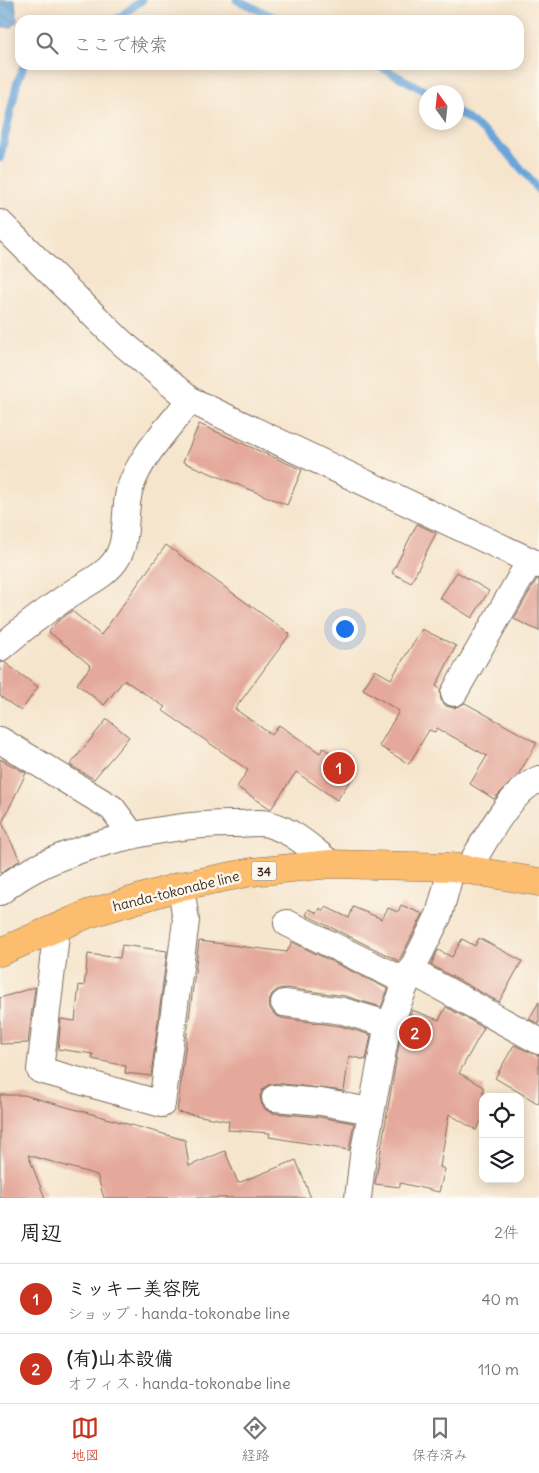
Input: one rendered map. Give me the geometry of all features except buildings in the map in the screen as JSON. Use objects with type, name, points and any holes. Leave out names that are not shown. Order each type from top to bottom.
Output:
[{"type":"main road","name":"handa-tokonabe line","points":[[2,947],[88,914],[182,886],[252,872],[331,864],[460,868],[539,882]]},
{"type":"street","points":[[0,223],[121,342],[190,400],[535,563],[454,692]]},
{"type":"street","points":[[0,648],[28,623],[104,571],[117,559],[123,544],[125,509],[130,486],[156,442],[190,400]]},
{"type":"street","points":[[0,740],[112,808],[133,836]]},
{"type":"street","points":[[358,1198],[386,1034],[409,977],[460,868],[515,797],[531,782],[539,779]]},
{"type":"street","points":[[0,892],[7,886],[50,862],[102,843],[156,830],[210,823],[269,824],[292,834],[331,864]]},
{"type":"street","points":[[57,927],[40,1070],[162,1104],[186,921],[182,886]]},
{"type":"street","points":[[287,923],[409,977],[539,1041]]},
{"type":"street","points":[[284,1003],[343,1011],[390,1025]]},
{"type":"street","points":[[275,1098],[320,1102],[372,1112]]},
{"type":"water","points":[[0,0],[15,0],[15,23],[12,27],[0,27]]},
{"type":"waterway","points":[[122,15],[142,0]]},
{"type":"waterway","points":[[237,0],[269,15]]},
{"type":"waterway","points":[[0,158],[17,83],[22,70]]},
{"type":"waterway","points":[[386,70],[419,88]]},
{"type":"waterway","points":[[464,117],[502,147],[539,191]]},
{"type":"place","name":"ミッキー美容院","points":[[339,768]]},
{"type":"place","name":"(有)山本設備","points":[[415,1033]]}]
